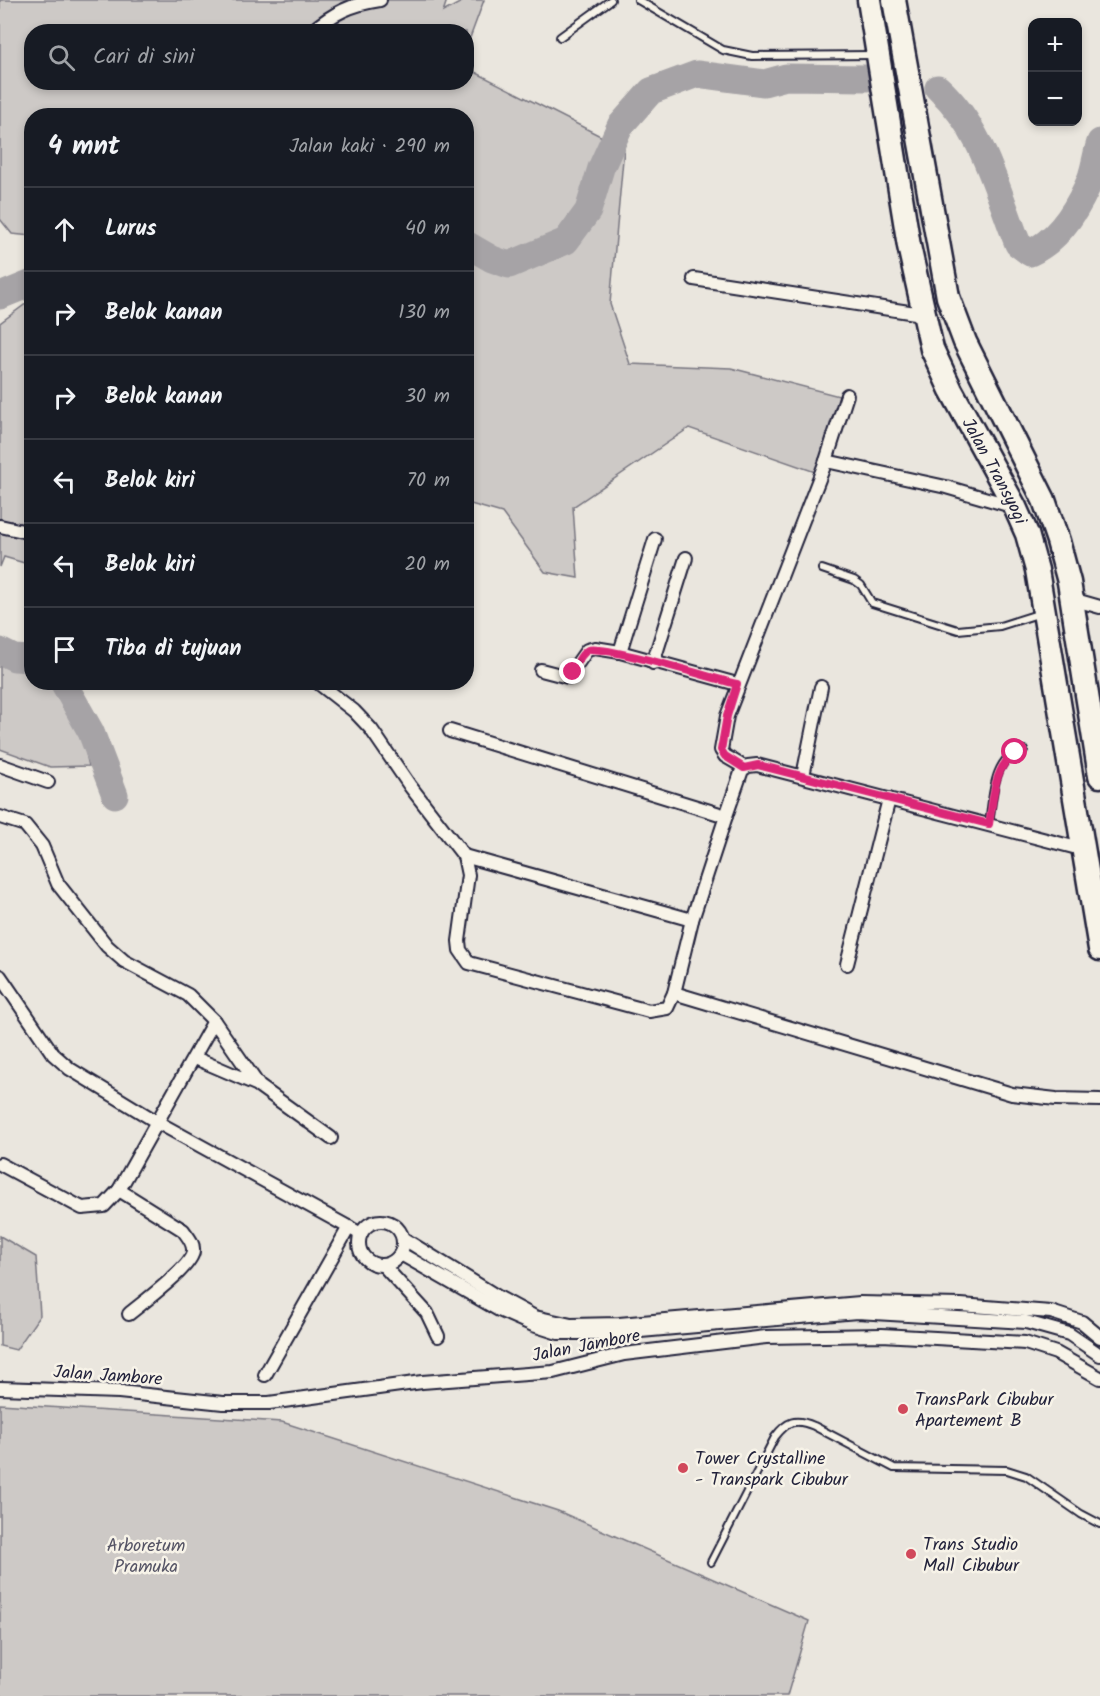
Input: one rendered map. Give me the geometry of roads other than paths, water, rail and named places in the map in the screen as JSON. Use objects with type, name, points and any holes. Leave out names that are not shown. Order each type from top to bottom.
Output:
[{"type":"highway","name":"Jalan Transyogi","points":[[869,0],[922,314],[932,349],[951,390],[1015,507],[1030,543],[1044,613],[1081,849],[1100,949]]},
{"type":"highway","name":"Jalan Transyogi","points":[[894,0],[948,297],[964,342],[1044,500],[1058,541],[1072,599],[1100,776]]},
{"type":"highway","points":[[978,436],[1004,419]]},
{"type":"street","points":[[321,24],[338,11],[353,4],[380,0]]},
{"type":"street","points":[[694,279],[922,314]]},
{"type":"street","points":[[847,395],[826,461],[737,684],[727,716],[721,750],[725,756],[744,768],[758,765],[1081,849]]},
{"type":"street","points":[[826,461],[946,487],[1015,507]]},
{"type":"street","points":[[0,525],[24,531]]},
{"type":"street","points":[[620,652],[655,539]]},
{"type":"street","points":[[653,663],[686,558]]},
{"type":"street","points":[[1072,599],[1100,607]]},
{"type":"street","points":[[541,670],[568,677],[587,650],[595,648],[620,652],[653,663],[737,684]]},
{"type":"street","points":[[803,776],[821,687]]},
{"type":"street","points":[[327,690],[354,711],[371,729],[410,786],[464,856],[468,875],[459,941],[460,950],[469,963],[649,1011],[664,1010],[674,993],[692,920],[738,778],[744,768]]},
{"type":"street","points":[[450,731],[726,816]]},
{"type":"street","points":[[0,765],[48,782]]},
{"type":"street","points":[[847,964],[889,799]]},
{"type":"street","points":[[0,817],[25,825],[42,846],[58,884],[107,946],[124,961],[188,995],[214,1022],[259,1086]]},
{"type":"street","points":[[464,856],[692,920]]},
{"type":"street","points":[[0,976],[53,1054],[70,1069],[157,1122],[361,1234]]},
{"type":"street","points":[[674,993],[1012,1094],[1056,1099],[1100,1100]]},
{"type":"street","points":[[0,1164],[82,1208],[104,1206],[118,1190],[214,1022]]},
{"type":"street","points":[[195,1058],[259,1086],[331,1138]]},
{"type":"street","points":[[118,1190],[183,1230],[191,1240],[194,1250],[188,1263],[129,1314]]},
{"type":"street","points":[[404,1239],[401,1254],[393,1262],[382,1265],[372,1263],[363,1256],[359,1245],[361,1234],[370,1223],[384,1220],[397,1226],[404,1239],[498,1297],[535,1317],[571,1325],[619,1324],[860,1303],[962,1305],[1052,1312],[1082,1322],[1100,1336]]},
{"type":"street","points":[[265,1375],[349,1227]]},
{"type":"street","points":[[401,1254],[499,1310],[548,1330],[569,1334],[618,1333],[857,1312],[962,1316],[1048,1326],[1069,1334],[1100,1355]]},
{"type":"street","points":[[382,1265],[427,1313],[438,1336]]},
{"type":"street","points":[[1048,1326],[1052,1312]]},
{"type":"street","points":[[1069,1334],[1082,1322]]},
{"type":"street","name":"Jalan Jambore","points":[[0,1388],[119,1392],[223,1403],[269,1403],[422,1382],[553,1372],[624,1354],[766,1337],[882,1335],[1032,1345],[1056,1353],[1100,1378]]},
{"type":"lane","points":[[560,37],[611,0]]},
{"type":"lane","points":[[638,0],[730,52],[752,56],[879,55]]},
{"type":"lane","points":[[822,569],[854,580],[861,585],[872,603],[958,630],[967,631],[1000,626],[1044,613]]},
{"type":"lane","points":[[989,824],[1000,768],[1015,752],[1024,750]]},
{"type":"lane","points":[[711,1562],[776,1437],[785,1424],[792,1420],[803,1421],[894,1468],[1007,1470],[1026,1476],[1081,1514],[1100,1524]]},
{"type":"waterway","points":[[474,249],[509,265],[566,241],[588,211],[601,168],[620,126],[651,91],[697,74],[764,83],[786,77],[867,78]]},
{"type":"waterway","points":[[938,88],[953,104],[977,141],[995,181],[1018,244],[1030,253],[1056,234],[1077,207],[1093,171],[1100,142]]},
{"type":"waterway","points":[[0,296],[24,286]]},
{"type":"waterway","points":[[0,651],[14,658],[24,659]]},
{"type":"waterway","points":[[67,690],[91,732],[115,795]]},
{"type":"place","name":"TransPark Cibubur Apartement B","points":[[903,1409]]},
{"type":"place","name":"Tower Crystalline - Transpark Cibubur","points":[[683,1468]]},
{"type":"place","name":"Trans Studio Mall Cibubur","points":[[911,1554]]},
{"type":"park label","name":"Arboretum Pramuka","points":[[146,1555]]}]
